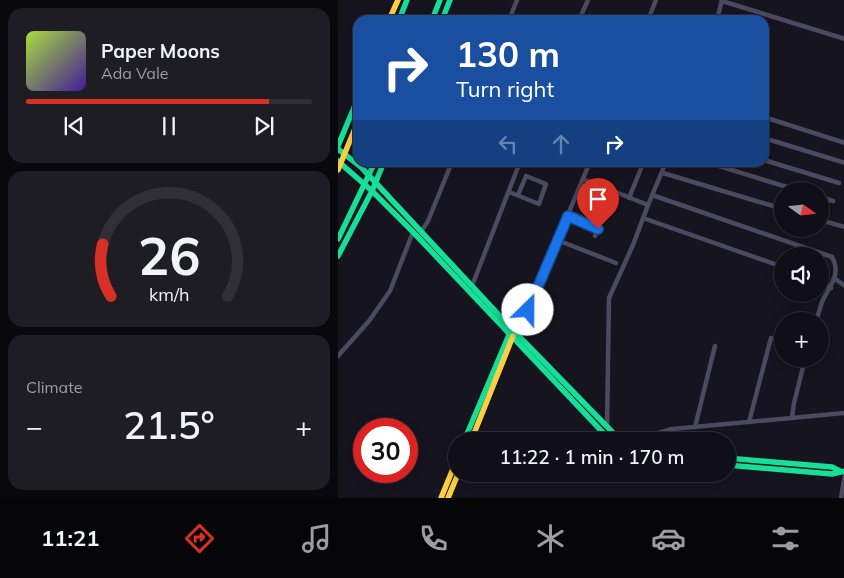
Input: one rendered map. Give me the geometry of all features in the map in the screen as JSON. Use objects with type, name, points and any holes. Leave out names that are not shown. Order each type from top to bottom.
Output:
[{"type":"street","points":[[392,15],[398,0]]},
{"type":"street","points":[[401,15],[407,0]]},
{"type":"street","points":[[434,15],[440,0]]},
{"type":"street","points":[[444,15],[450,0]]},
{"type":"street","points":[[511,15],[517,0]]},
{"type":"street","points":[[582,15],[588,0]]},
{"type":"street","points":[[650,15],[656,0]]},
{"type":"street","points":[[718,15],[722,0],[769,15]]},
{"type":"street","points":[[769,15],[844,39]]},
{"type":"street","points":[[353,110],[338,148],[353,161]]},
{"type":"street","points":[[769,119],[844,143]]},
{"type":"street","points":[[338,170],[339,162],[345,154],[353,134]]},
{"type":"street","points":[[769,140],[844,163]]},
{"type":"street","points":[[339,162],[372,191],[612,432]]},
{"type":"street","points":[[769,162],[839,183]]},
{"type":"street","points":[[359,167],[472,286],[512,333],[603,432]]},
{"type":"street","points":[[338,239],[373,167]]},
{"type":"street","points":[[338,256],[376,183],[382,167]]},
{"type":"street","points":[[421,232],[428,221],[450,167]]},
{"type":"street","points":[[472,286],[518,167]]},
{"type":"street","points":[[468,432],[512,333],[528,310],[588,167]]},
{"type":"street","points":[[629,198],[642,167]]},
{"type":"street","points":[[607,427],[610,298],[665,167]]},
{"type":"street","points":[[722,167],[774,183]]},
{"type":"street","points":[[663,173],[774,206]]},
{"type":"street","points":[[509,192],[538,204],[546,184],[526,176],[518,195]]},
{"type":"street","points":[[583,179],[648,205]]},
{"type":"street","points":[[652,195],[828,254],[832,257],[836,266],[831,288],[823,300],[819,312]]},
{"type":"street","points":[[829,200],[833,201]]},
{"type":"street","points":[[568,214],[584,218]]},
{"type":"street","points":[[568,214],[598,229],[595,236]]},
{"type":"street","points":[[643,218],[774,264]]},
{"type":"street","points":[[829,223],[844,227]]},
{"type":"street","points":[[338,356],[369,321],[390,291],[413,232]]},
{"type":"street","points":[[557,240],[616,263]]},
{"type":"street","points":[[834,278],[843,285]]},
{"type":"street","points":[[474,432],[512,333]]},
{"type":"street","points":[[749,422],[771,338]]},
{"type":"street","points":[[695,427],[714,346]]},
{"type":"street","points":[[792,417],[803,367]]},
{"type":"street","points":[[663,432],[695,427],[844,413]]},
{"type":"street","points":[[736,459],[832,466],[843,472]]},
{"type":"street","points":[[736,466],[832,474],[843,472]]},
{"type":"street","points":[[841,498],[843,472]]},
{"type":"street","points":[[441,498],[448,481]]},
{"type":"street","points":[[448,498],[455,482]]},
{"type":"traffic: fast","points":[[401,15],[407,0]]},
{"type":"traffic: fast","points":[[434,15],[440,0]]},
{"type":"traffic: fast","points":[[444,15],[450,0]]},
{"type":"traffic: fast","points":[[338,146],[353,110]]},
{"type":"traffic: fast","points":[[338,149],[353,161]]},
{"type":"traffic: fast","points":[[338,161],[372,191],[413,232],[602,432]]},
{"type":"traffic: fast","points":[[361,167],[512,329],[612,432]]},
{"type":"traffic: fast","points":[[338,239],[373,167]]},
{"type":"traffic: fast","points":[[338,256],[372,191],[382,167]]},
{"type":"traffic: fast","points":[[468,432],[511,330]]},
{"type":"traffic: fast","points":[[736,459],[832,467],[840,471]]},
{"type":"traffic: fast","points":[[736,466],[832,474],[845,471]]},
{"type":"traffic: slow","points":[[391,15],[398,0]]},
{"type":"traffic: slow","points":[[338,170],[353,133]]},
{"type":"traffic: slow","points":[[475,432],[513,336]]},
{"type":"traffic: slow","points":[[441,498],[448,481]]},
{"type":"traffic: slow","points":[[448,498],[455,482]]},
{"type":"route","points":[[528,310],[568,216],[598,229]]}]
